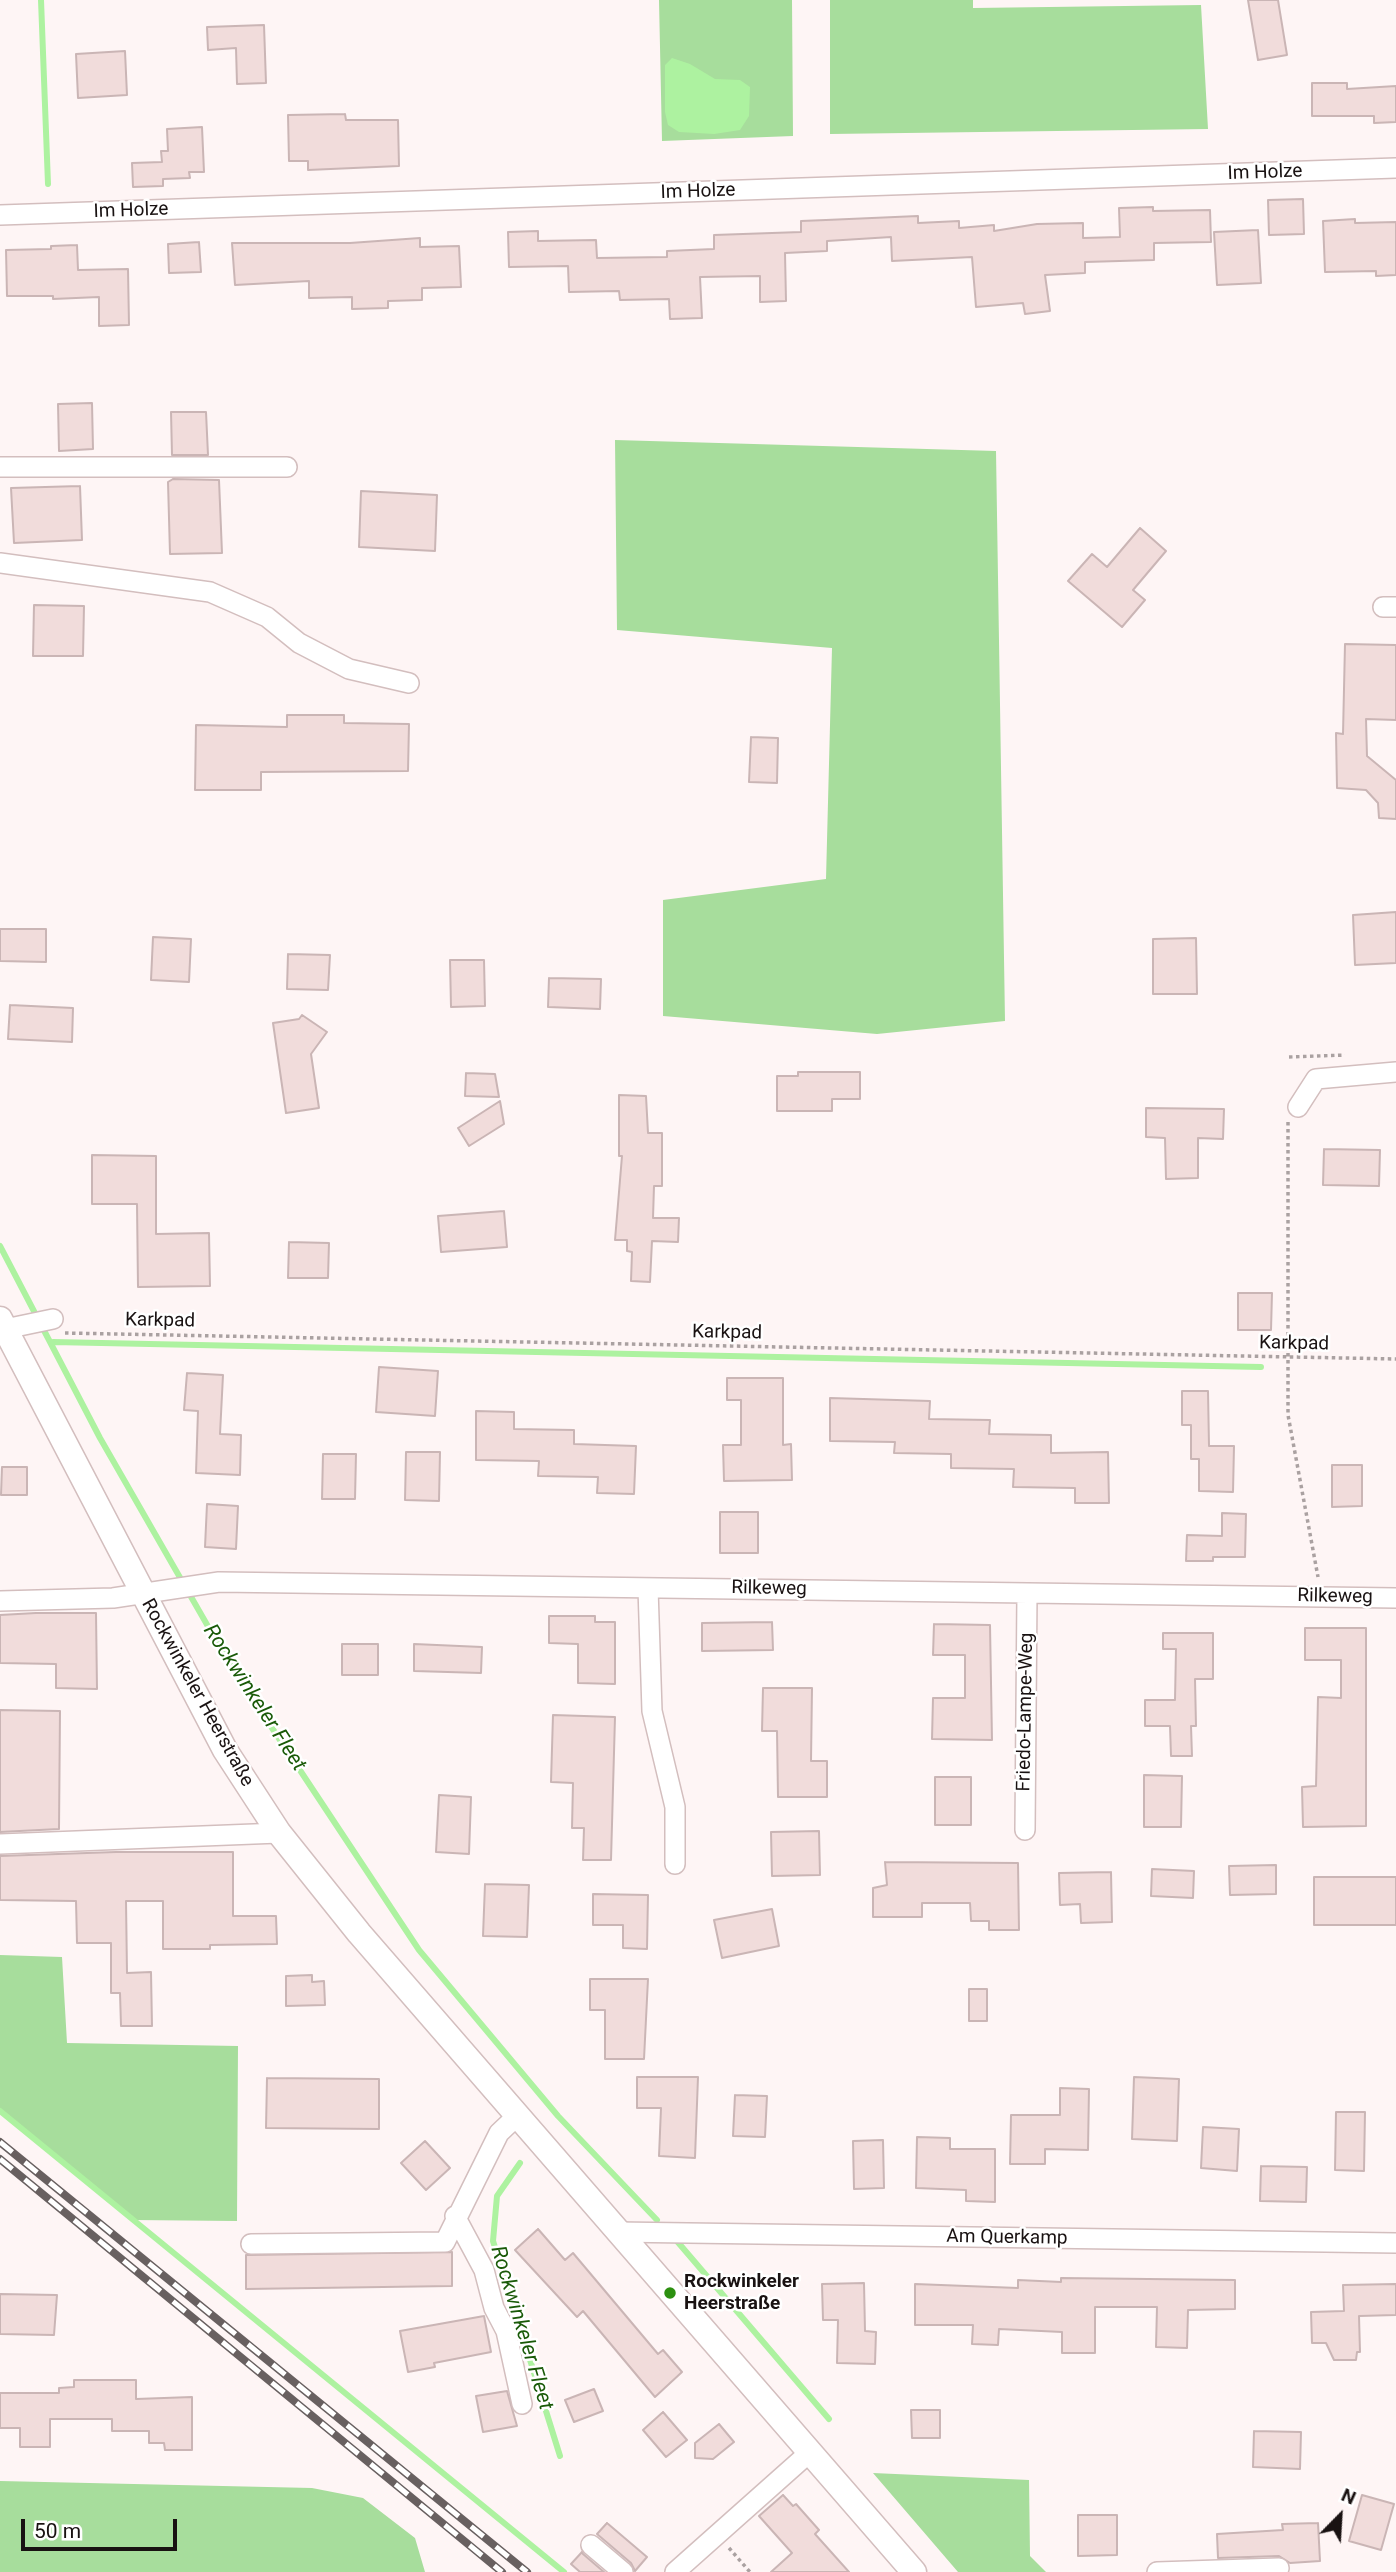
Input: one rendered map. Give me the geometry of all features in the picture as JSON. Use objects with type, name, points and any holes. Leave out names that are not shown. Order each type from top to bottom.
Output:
[{"type":"main road","name":"Rockwinkeler Heerstraße","points":[[2,1324],[225,1750],[279,1833],[359,1933],[914,2572]]},
{"type":"street","name":"Im Holze","points":[[0,215],[1396,168]]},
{"type":"street","points":[[0,467],[288,467]]},
{"type":"street","points":[[0,563],[210,592],[267,617],[299,643],[349,668],[409,683]]},
{"type":"street","points":[[1298,1107],[1316,1079],[1396,1072]]},
{"type":"street","points":[[2,1324],[49,1325]]},
{"type":"street","name":"Rilkeweg","points":[[0,1601],[113,1598],[219,1582],[1396,1598]]},
{"type":"street","points":[[648,1588],[652,1711],[675,1807],[675,1864]]},
{"type":"street","name":"Friedo-Lampe-Weg","points":[[1025,1830],[1027,1593]]},
{"type":"street","points":[[0,1844],[188,1839],[279,1833]]},
{"type":"street","points":[[251,2244],[445,2242],[455,2216],[499,2133],[517,2116]]},
{"type":"street","points":[[455,2216],[484,2270],[494,2308],[506,2331],[522,2404]]},
{"type":"street","name":"Am Querkamp","points":[[617,2232],[1396,2243]]},
{"type":"street","points":[[675,2572],[810,2452]]},
{"type":"street","points":[[591,2545],[623,2572]]},
{"type":"street","points":[[1157,2572],[1279,2568]]},
{"type":"path","points":[[1298,1107],[1288,1118],[1288,1415],[1322,1597]]},
{"type":"path","name":"Karkpad","points":[[49,1325],[1396,1359]]},
{"type":"path","points":[[717,2533],[750,2572]]},
{"type":"shaded area","points":[[659,0],[792,0],[793,136],[662,141]]},
{"type":"shaded area","points":[[830,0],[973,0],[973,8],[1201,5],[1208,129],[830,134]]},
{"type":"shaded area","points":[[672,58],[690,64],[715,79],[740,80],[750,87],[749,116],[740,130],[714,134],[679,132],[668,125],[665,112],[665,65]]},
{"type":"shaded area","points":[[615,440],[996,451],[1005,1021],[877,1034],[663,1016],[663,900],[826,879],[832,648],[617,630]]},
{"type":"shaded area","points":[[0,1955],[62,1957],[67,2043],[238,2046],[237,2221],[132,2220],[0,2109]]},
{"type":"shaded area","points":[[873,2473],[1029,2480],[1030,2556],[1046,2572],[958,2572]]},
{"type":"shaded area","points":[[0,2481],[312,2488],[363,2498],[415,2538],[425,2572],[0,2572]]},
{"type":"building","points":[[1248,0],[1278,0],[1287,55],[1258,60]]},
{"type":"building","points":[[264,25],[266,83],[237,84],[236,48],[208,50],[207,27]]},
{"type":"building","points":[[125,51],[127,95],[78,98],[76,54]]},
{"type":"building","points":[[1312,83],[1347,83],[1347,89],[1396,86],[1396,122],[1374,123],[1374,116],[1312,116]]},
{"type":"building","points":[[345,114],[346,120],[398,120],[399,166],[308,170],[308,161],[289,161],[288,115]]},
{"type":"building","points":[[202,127],[204,172],[189,172],[190,178],[163,179],[163,186],[133,187],[132,163],[162,162],[161,151],[168,151],[167,129]]},
{"type":"building","points":[[1303,199],[1304,234],[1269,235],[1268,200]]},
{"type":"building","points":[[1153,207],[1153,211],[1210,210],[1211,242],[1154,243],[1154,260],[1085,262],[1085,273],[1045,275],[1050,311],[1025,314],[1023,303],[976,307],[972,257],[892,261],[891,237],[827,241],[827,251],[785,253],[786,301],[760,302],[760,276],[700,277],[702,318],[670,319],[669,299],[620,300],[619,291],[569,292],[568,266],[509,267],[508,232],[538,231],[538,241],[596,240],[597,258],[667,257],[667,251],[714,249],[714,235],[801,232],[801,221],[918,216],[918,223],[959,221],[959,228],[994,225],[994,231],[1037,224],[1083,223],[1083,238],[1120,237],[1119,208]]},
{"type":"building","points":[[1355,219],[1355,223],[1396,222],[1396,275],[1376,276],[1376,271],[1325,272],[1323,221]]},
{"type":"building","points":[[1258,230],[1261,283],[1217,285],[1214,232]]},
{"type":"building","points":[[420,238],[420,247],[459,246],[461,287],[422,288],[422,300],[388,301],[388,308],[352,309],[352,297],[309,298],[309,281],[235,285],[232,243],[350,243]]},
{"type":"building","points":[[199,242],[201,272],[169,273],[168,244]]},
{"type":"building","points":[[77,245],[78,270],[128,269],[129,325],[99,326],[99,297],[53,299],[53,296],[7,296],[6,250],[51,249],[51,246]]},
{"type":"building","points":[[92,403],[93,449],[59,451],[58,404]]},
{"type":"building","points":[[171,412],[206,412],[208,455],[172,455]]},
{"type":"building","points":[[173,479],[219,480],[222,553],[170,554],[168,482]]},
{"type":"building","points":[[80,486],[82,540],[14,543],[11,488]]},
{"type":"building","points":[[361,491],[437,495],[435,551],[359,547]]},
{"type":"building","points":[[1140,528],[1166,551],[1133,590],[1145,600],[1122,627],[1068,581],[1092,554],[1107,567]]},
{"type":"building","points":[[34,605],[84,606],[83,656],[33,656]]},
{"type":"building","points":[[1345,644],[1396,645],[1396,720],[1366,719],[1367,756],[1396,780],[1396,819],[1379,818],[1378,803],[1366,790],[1337,788],[1336,733],[1343,734]]},
{"type":"building","points":[[287,715],[344,715],[344,723],[409,724],[408,771],[261,772],[261,790],[195,790],[196,725],[287,727]]},
{"type":"building","points":[[751,737],[778,738],[777,783],[749,782]]},
{"type":"building","points":[[1396,912],[1396,963],[1355,965],[1353,915]]},
{"type":"building","points":[[0,929],[46,929],[46,962],[0,961]]},
{"type":"building","points":[[153,937],[191,939],[189,982],[151,980]]},
{"type":"building","points":[[1196,938],[1197,994],[1153,994],[1153,939]]},
{"type":"building","points":[[288,954],[330,955],[328,990],[287,989]]},
{"type":"building","points":[[450,960],[484,960],[485,1006],[451,1007]]},
{"type":"building","points":[[549,978],[601,979],[600,1009],[548,1007]]},
{"type":"building","points":[[10,1005],[73,1008],[72,1042],[8,1039]]},
{"type":"building","points":[[302,1015],[327,1032],[311,1054],[319,1108],[286,1113],[273,1023],[299,1019]]},
{"type":"building","points":[[798,1072],[860,1072],[860,1099],[832,1099],[832,1111],[777,1111],[777,1076],[798,1076]]},
{"type":"building","points":[[466,1073],[495,1074],[499,1097],[465,1096]]},
{"type":"building","points":[[619,1095],[646,1096],[648,1133],[662,1133],[662,1186],[654,1186],[653,1218],[679,1218],[678,1242],[652,1241],[650,1282],[631,1281],[632,1252],[627,1251],[627,1240],[615,1240],[622,1156],[619,1156]]},
{"type":"building","points":[[500,1101],[504,1124],[469,1146],[458,1128]]},
{"type":"building","points":[[1146,1108],[1224,1109],[1223,1139],[1198,1138],[1198,1178],[1166,1179],[1165,1138],[1146,1137]]},
{"type":"building","points":[[1324,1149],[1380,1150],[1379,1186],[1323,1185]]},
{"type":"building","points":[[92,1155],[156,1156],[156,1234],[209,1233],[210,1286],[138,1287],[137,1204],[92,1204]]},
{"type":"building","points":[[504,1211],[507,1247],[441,1252],[438,1216]]},
{"type":"building","points":[[289,1242],[329,1243],[328,1278],[288,1278]]},
{"type":"building","points":[[1238,1293],[1272,1293],[1271,1330],[1238,1330]]},
{"type":"building","points":[[379,1367],[438,1371],[435,1416],[376,1412]]},
{"type":"building","points":[[187,1373],[223,1375],[220,1434],[241,1435],[240,1475],[196,1473],[198,1411],[184,1410]]},
{"type":"building","points":[[727,1378],[783,1378],[783,1445],[791,1444],[792,1480],[724,1481],[723,1445],[741,1445],[741,1400],[727,1400]]},
{"type":"building","points":[[1182,1391],[1208,1391],[1209,1446],[1234,1446],[1233,1492],[1199,1491],[1199,1459],[1191,1459],[1191,1425],[1182,1425]]},
{"type":"building","points":[[830,1398],[930,1401],[929,1419],[990,1420],[989,1434],[1051,1435],[1051,1453],[1108,1452],[1109,1503],[1075,1503],[1075,1488],[1013,1487],[1014,1469],[951,1468],[951,1454],[894,1453],[895,1442],[830,1441]]},
{"type":"building","points":[[476,1411],[514,1412],[514,1429],[574,1430],[574,1444],[636,1446],[634,1494],[597,1493],[598,1477],[538,1476],[539,1461],[476,1460]]},
{"type":"building","points":[[406,1452],[440,1452],[439,1501],[405,1500]]},
{"type":"building","points":[[323,1454],[356,1454],[355,1499],[322,1499]]},
{"type":"building","points":[[1332,1465],[1362,1465],[1362,1506],[1332,1507]]},
{"type":"building","points":[[2,1467],[27,1467],[27,1495],[1,1495]]},
{"type":"building","points":[[207,1504],[238,1506],[236,1549],[205,1547]]},
{"type":"building","points":[[720,1512],[758,1512],[758,1553],[720,1553]]},
{"type":"building","points":[[1222,1513],[1246,1514],[1245,1557],[1213,1557],[1213,1561],[1186,1561],[1187,1535],[1222,1536]]},
{"type":"building","points":[[96,1613],[97,1689],[56,1688],[56,1664],[0,1663],[0,1615]]},
{"type":"building","points":[[549,1616],[595,1616],[595,1622],[615,1622],[615,1684],[578,1683],[578,1644],[549,1643]]},
{"type":"building","points":[[772,1622],[773,1650],[702,1651],[702,1623]]},
{"type":"building","points":[[934,1624],[990,1625],[992,1740],[932,1739],[933,1698],[965,1698],[965,1655],[933,1655]]},
{"type":"building","points":[[1305,1628],[1366,1628],[1366,1826],[1303,1827],[1302,1787],[1316,1786],[1318,1697],[1341,1698],[1341,1660],[1305,1660]]},
{"type":"building","points":[[1163,1633],[1213,1633],[1213,1679],[1195,1679],[1196,1726],[1191,1726],[1192,1756],[1171,1756],[1170,1726],[1145,1726],[1145,1700],[1175,1700],[1176,1649],[1163,1649]]},
{"type":"building","points":[[342,1644],[378,1644],[378,1675],[342,1675]]},
{"type":"building","points":[[414,1644],[482,1647],[481,1673],[414,1671]]},
{"type":"building","points":[[763,1688],[812,1688],[811,1761],[827,1761],[827,1797],[778,1797],[777,1731],[762,1731]]},
{"type":"building","points":[[0,1710],[60,1711],[59,1829],[0,1832]]},
{"type":"building","points":[[553,1715],[615,1717],[611,1860],[583,1860],[584,1828],[572,1828],[573,1783],[551,1782]]},
{"type":"building","points":[[1144,1775],[1182,1776],[1181,1827],[1144,1827]]},
{"type":"building","points":[[935,1777],[971,1777],[971,1825],[935,1825]]},
{"type":"building","points":[[439,1795],[471,1797],[469,1854],[436,1852]]},
{"type":"building","points":[[819,1831],[820,1875],[772,1876],[771,1832]]},
{"type":"building","points":[[233,1852],[233,1916],[276,1916],[277,1944],[163,1949],[163,1901],[126,1901],[127,1973],[151,1972],[152,2026],[121,2026],[120,1993],[111,1993],[111,1943],[77,1943],[76,1901],[0,1900],[0,1856]]},
{"type":"building","points":[[885,1862],[1018,1863],[1019,1930],[989,1930],[989,1921],[971,1921],[970,1903],[922,1903],[922,1917],[873,1917],[873,1888],[887,1885]]},
{"type":"building","points":[[1276,1865],[1276,1894],[1230,1895],[1229,1866]]},
{"type":"building","points":[[1152,1869],[1194,1871],[1193,1898],[1151,1896]]},
{"type":"building","points":[[1111,1872],[1112,1922],[1081,1923],[1080,1904],[1060,1905],[1059,1873]]},
{"type":"building","points":[[1314,1877],[1396,1877],[1396,1925],[1314,1925]]},
{"type":"building","points":[[485,1884],[529,1885],[527,1937],[483,1936]]},
{"type":"building","points":[[593,1894],[648,1895],[647,1949],[623,1948],[623,1925],[593,1925]]},
{"type":"building","points":[[772,1909],[779,1946],[722,1958],[714,1920]]},
{"type":"building","points":[[312,1975],[312,1982],[324,1981],[325,2005],[286,2006],[286,1976]]},
{"type":"building","points":[[590,1979],[648,1979],[644,2059],[605,2059],[605,2010],[590,2010]]},
{"type":"building","points":[[969,1989],[987,1989],[987,2021],[969,2021]]},
{"type":"building","points":[[637,2077],[698,2077],[695,2158],[659,2156],[661,2108],[637,2108]]},
{"type":"building","points":[[1134,2077],[1179,2079],[1177,2141],[1132,2139]]},
{"type":"building","points":[[267,2078],[379,2079],[379,2129],[266,2128]]},
{"type":"building","points":[[1060,2088],[1089,2089],[1088,2150],[1045,2149],[1045,2164],[1010,2164],[1011,2115],[1060,2115]]},
{"type":"building","points":[[735,2095],[767,2096],[765,2137],[733,2136]]},
{"type":"building","points":[[1336,2112],[1365,2112],[1364,2171],[1335,2170]]},
{"type":"building","points":[[1203,2127],[1239,2129],[1237,2171],[1201,2168]]},
{"type":"building","points":[[917,2137],[950,2138],[950,2149],[995,2149],[995,2202],[966,2201],[966,2190],[916,2188]]},
{"type":"building","points":[[883,2140],[884,2188],[854,2189],[853,2141]]},
{"type":"building","points":[[425,2141],[450,2168],[426,2190],[401,2163]]},
{"type":"building","points":[[1261,2166],[1307,2167],[1306,2202],[1260,2201]]},
{"type":"building","points":[[538,2229],[565,2260],[573,2253],[658,2354],[663,2350],[682,2372],[655,2397],[583,2311],[577,2317],[515,2250]]},
{"type":"building","points":[[452,2252],[452,2286],[246,2289],[246,2255]]},
{"type":"building","points":[[1061,2278],[1235,2280],[1235,2309],[1188,2310],[1187,2348],[1156,2347],[1157,2307],[1095,2307],[1095,2353],[1062,2353],[1062,2332],[999,2329],[998,2345],[972,2344],[973,2325],[915,2325],[915,2284],[1018,2288],[1018,2280],[1061,2282]]},
{"type":"building","points":[[864,2283],[865,2331],[876,2332],[875,2364],[837,2363],[838,2320],[823,2320],[822,2284]]},
{"type":"building","points":[[1396,2284],[1396,2315],[1359,2316],[1360,2352],[1357,2352],[1356,2360],[1334,2360],[1326,2343],[1312,2343],[1311,2312],[1344,2311],[1343,2285]]},
{"type":"building","points":[[0,2294],[57,2295],[54,2335],[0,2334]]},
{"type":"building","points":[[484,2316],[491,2352],[434,2363],[435,2367],[408,2372],[400,2331]]},
{"type":"building","points":[[74,2380],[136,2380],[136,2399],[192,2397],[192,2450],[165,2450],[164,2443],[149,2443],[149,2431],[112,2431],[112,2419],[50,2419],[50,2447],[20,2447],[20,2428],[0,2428],[0,2393],[59,2393],[59,2388],[74,2387]]},
{"type":"building","points":[[594,2389],[603,2411],[574,2422],[565,2400]]},
{"type":"building","points":[[507,2391],[517,2426],[483,2432],[476,2396]]},
{"type":"building","points":[[911,2410],[940,2410],[940,2438],[912,2438]]},
{"type":"building","points":[[663,2412],[687,2440],[666,2457],[643,2430]]},
{"type":"building","points":[[719,2424],[734,2442],[713,2459],[695,2458],[695,2443]]},
{"type":"building","points":[[1254,2431],[1301,2432],[1300,2469],[1253,2467]]},
{"type":"building","points":[[783,2495],[793,2506],[796,2504],[819,2530],[815,2534],[849,2572],[771,2572],[792,2553],[759,2516]]},
{"type":"building","points":[[1362,2495],[1394,2504],[1381,2550],[1349,2541]]},
{"type":"building","points":[[1078,2515],[1117,2515],[1117,2555],[1078,2556]]},
{"type":"building","points":[[607,2523],[647,2557],[635,2571],[631,2563],[597,2534]]},
{"type":"building","points":[[1318,2523],[1320,2561],[1290,2563],[1279,2556],[1218,2558],[1217,2534],[1283,2530],[1282,2524]]},
{"type":"building","points":[[582,2552],[604,2572],[580,2572],[571,2564]]},
{"type":"waterway","points":[[41,0],[48,184]]},
{"type":"waterway","name":"Rockwinkeler Fleet","points":[[0,1246],[100,1438],[229,1663],[419,1950],[558,2116],[657,2220]]},
{"type":"waterway","points":[[53,1342],[1261,1367]]},
{"type":"waterway","points":[[0,2111],[564,2572]]},
{"type":"waterway","name":"Rockwinkeler Fleet","points":[[520,2163],[497,2196],[493,2241],[560,2456]]},
{"type":"waterway","points":[[676,2240],[829,2419]]},
{"type":"railway","points":[[0,2142],[527,2572]]},
{"type":"railway","points":[[0,2159],[502,2572]]},
{"type":"place","name":"Rockwinkeler Heerstraße","points":[[670,2293]]}]
